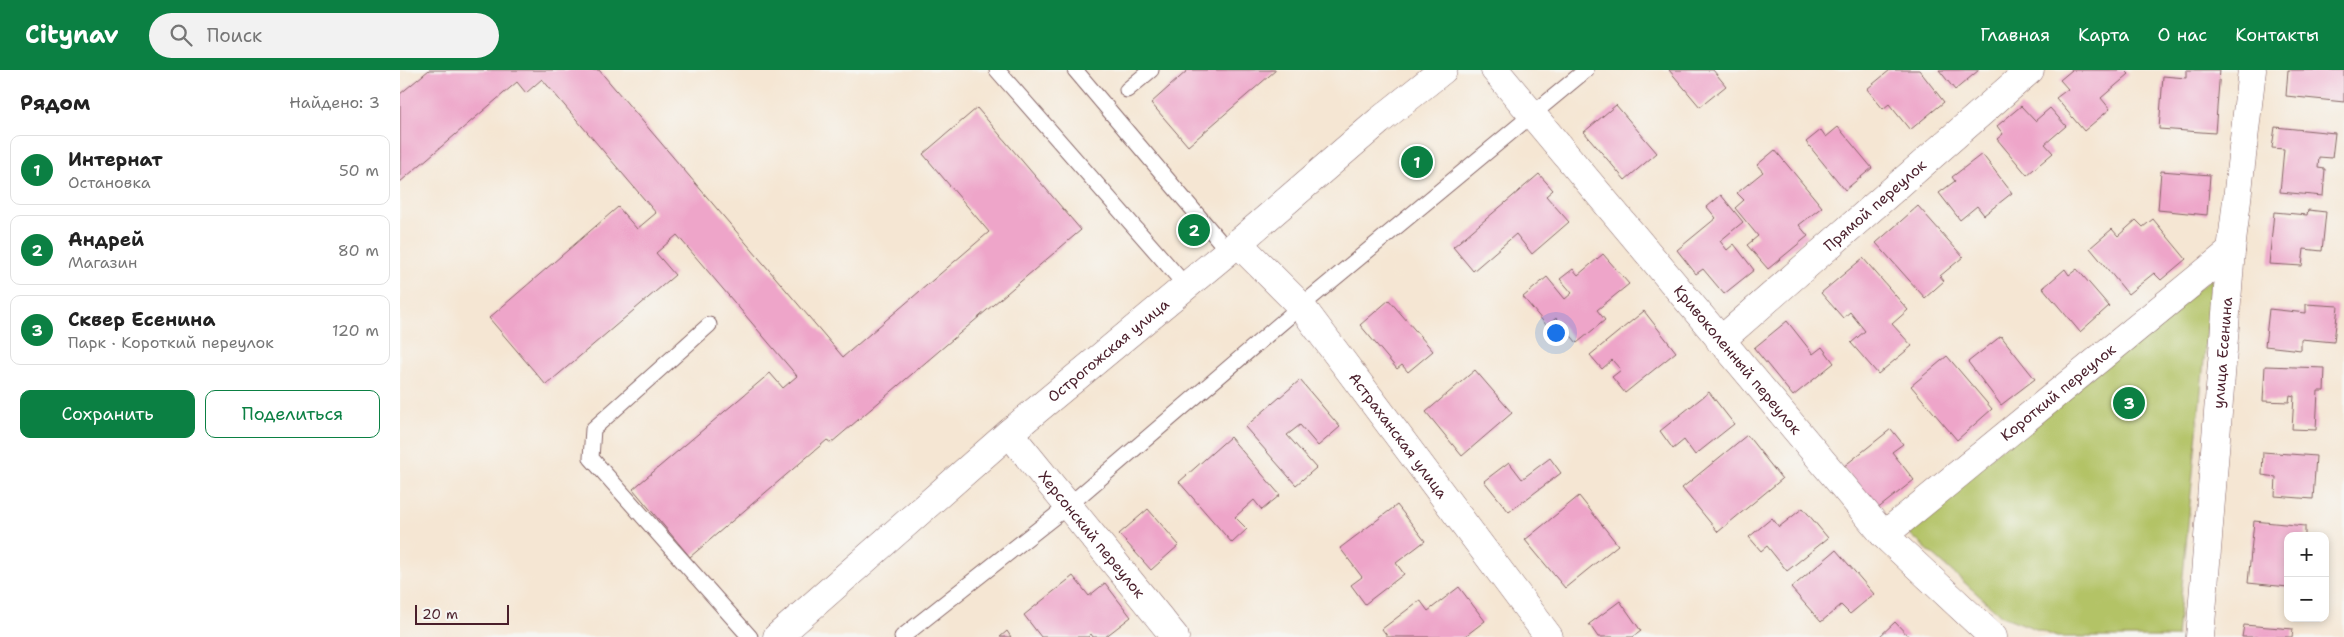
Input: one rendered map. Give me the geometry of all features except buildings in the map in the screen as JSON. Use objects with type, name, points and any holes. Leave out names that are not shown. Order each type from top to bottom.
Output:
[{"type":"street","name":"Острогожская улица","points":[[777,637],[1009,433],[1233,247],[1379,121],[1443,70]]},
{"type":"street","name":"Кривоколенный переулок","points":[[1495,70],[1533,112],[1720,340],[1884,535],[1993,637]]},
{"type":"street","name":"Прямой переулок","points":[[1720,340],[2030,70]]},
{"type":"street","name":"улица Есенина","points":[[2200,637],[2231,251],[2252,70]]},
{"type":"street","name":"Астраханская улица","points":[[1233,247],[1301,306],[1549,637]]},
{"type":"street","name":"Короткий переулок","points":[[1884,535],[2231,251]]},
{"type":"street","name":"Херсонский переулок","points":[[1009,433],[1175,637]]},
{"type":"lane","points":[[997,70],[1186,286]]},
{"type":"lane","points":[[1075,70],[1233,247]]},
{"type":"lane","points":[[1127,90],[1151,70]]},
{"type":"lane","points":[[902,637],[1068,506],[1301,306],[1586,70]]},
{"type":"lane","points":[[709,325],[593,429],[591,458],[750,637]]},
{"type":"green space","points":[[2212,278],[2177,637],[2057,637],[2002,616],[1903,528]]},
{"type":"place","name":"Интернат","points":[[1417,162]]},
{"type":"place","name":"Андрей","points":[[1194,230]]},
{"type":"place","name":"Сквер Есенина","points":[[2129,403]]}]
